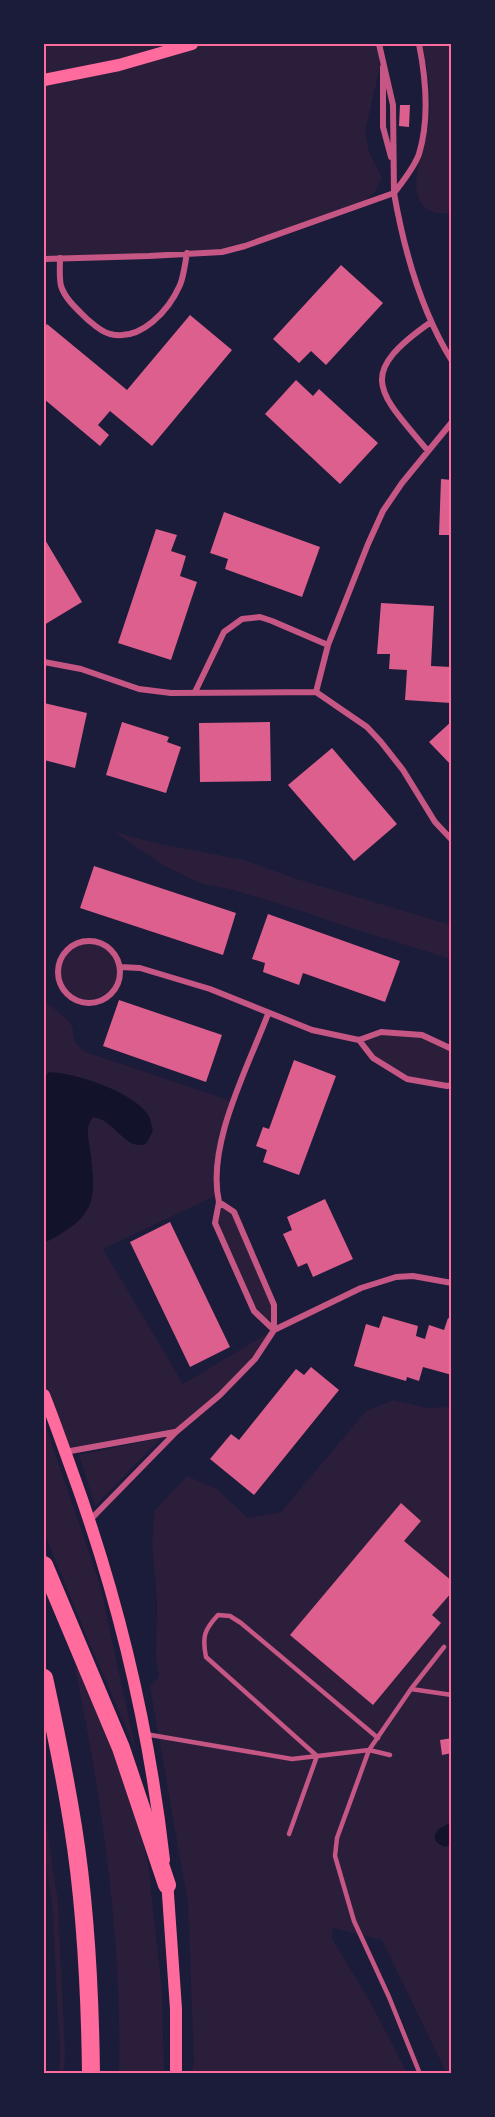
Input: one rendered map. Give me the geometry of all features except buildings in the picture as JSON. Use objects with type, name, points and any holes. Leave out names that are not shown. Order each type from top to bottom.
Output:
[{"type":"highway","points":[[44,1565],[121,1748],[168,1885]]},
{"type":"highway","points":[[44,1678],[63,1766],[78,1859],[87,1954],[91,2073]]},
{"type":"main road","points":[[44,80],[119,65],[192,44]]},
{"type":"main road","points":[[44,1395],[90,1521],[124,1637],[145,1734],[168,1885],[176,2009],[176,2073]]},
{"type":"street","points":[[379,44],[393,105],[394,193],[407,254],[431,322],[440,343],[452,361]]},
{"type":"street","points":[[44,259],[222,252],[394,193],[408,174],[418,154],[425,119],[426,81],[418,44]]},
{"type":"street","points":[[383,57],[383,126],[394,166]]},
{"type":"street","points":[[60,258],[61,287],[75,308],[100,330],[108,334],[123,336],[150,325],[171,300],[180,283],[187,253]]},
{"type":"street","points":[[428,451],[390,406],[383,392],[381,381],[387,360],[431,322]]},
{"type":"street","points":[[316,692],[328,645],[383,511],[402,483],[452,422]]},
{"type":"street","points":[[195,692],[224,632],[242,619],[260,617],[328,645]]},
{"type":"street","points":[[44,662],[81,669],[139,689],[171,693],[316,692],[367,727],[381,742],[403,770],[435,822],[452,840]]},
{"type":"street","points":[[86,941],[105,945],[117,959],[120,967],[120,978],[116,988],[99,1002],[89,1004],[78,1002],[69,997],[58,980],[60,959],[67,950],[86,941]]},
{"type":"street","points":[[120,967],[140,968],[210,989],[302,1028],[359,1040],[381,1032],[422,1035],[452,1049]]},
{"type":"street","points":[[268,1014],[223,1130],[217,1155],[216,1188],[219,1202],[215,1223],[254,1311],[274,1330]]},
{"type":"street","points":[[359,1040],[373,1058],[407,1078],[452,1085]]},
{"type":"street","points":[[219,1202],[234,1212],[274,1305],[274,1330]]},
{"type":"street","points":[[90,1521],[176,1432],[220,1395],[255,1359],[274,1330],[361,1288],[396,1277],[413,1276],[452,1283]]},
{"type":"street","points":[[65,1452],[176,1432]]},
{"type":"lane","points":[[317,1756],[302,1740],[206,1657],[203,1640],[209,1625],[218,1615],[230,1616],[241,1623],[378,1738]]},
{"type":"lane","points":[[420,2073],[389,1997],[354,1921],[335,1856],[337,1838],[369,1750],[411,1689],[444,1647]]},
{"type":"lane","points":[[411,1689],[452,1695]]},
{"type":"lane","points":[[145,1734],[292,1759],[369,1750],[390,1755]]},
{"type":"lane","points":[[289,1834],[317,1756]]},
{"type":"shaded area","points":[[44,44],[377,44],[380,67],[365,131],[369,152],[382,178],[375,192],[363,203],[222,252],[44,259]]},
{"type":"shaded area","points":[[422,44],[451,44],[451,213],[433,212],[423,206],[416,185],[430,113],[429,83]]},
{"type":"shaded area","points":[[114,832],[156,843],[244,860],[300,880],[451,925],[451,959],[230,889],[202,884],[163,865]]},
{"type":"shaded area","points":[[83,941],[95,941],[111,950],[118,960],[120,972],[118,984],[111,994],[95,1003],[83,1003],[72,998],[63,989],[58,978],[58,966],[63,955],[72,946]]},
{"type":"shaded area","points":[[44,1000],[70,1023],[77,1045],[86,1052],[234,1102],[223,1130],[217,1195],[103,1249],[183,1384],[273,1330],[254,1311],[215,1223],[219,1202],[234,1212],[274,1305],[274,1330],[255,1359],[176,1432],[65,1452],[44,1395],[44,1242],[50,1240],[90,1148],[88,1128],[90,1120],[93,1117],[104,1119],[138,1146],[49,1072],[44,1077]]},
{"type":"shaded area","points":[[381,1032],[422,1035],[451,1049],[451,1085],[407,1079],[373,1058],[359,1040]]},
{"type":"shaded area","points":[[49,1072],[87,1080],[128,1097],[147,1113],[153,1131],[146,1144],[138,1145],[126,1139],[108,1123],[93,1117],[88,1132],[93,1185],[89,1205],[76,1223],[44,1242],[44,1077]]},
{"type":"shaded area","points":[[393,1400],[427,1408],[451,1407],[451,2073],[447,2073],[444,2068],[382,1940],[333,1928],[332,1939],[371,2003],[407,2073],[192,2073],[194,2061],[188,1904],[150,1687],[159,1676],[156,1658],[157,1601],[152,1543],[155,1510],[187,1476],[217,1489],[248,1518],[281,1512],[366,1411]]},
{"type":"shaded area","points":[[44,1421],[100,1585],[136,1751],[44,1532]]},
{"type":"shaded area","points":[[161,1438],[95,1506],[79,1455]]},
{"type":"shaded area","points":[[82,1667],[127,1781],[148,1863],[162,1991],[164,2073],[119,2073],[114,1920],[102,1819],[75,1668]]},
{"type":"shaded area","points":[[44,1808],[58,1902],[64,2073],[59,2073],[60,2053],[52,1904],[44,1850]]},
{"type":"shaded area","points":[[451,1823],[451,1844],[445,1847],[439,1844],[435,1837],[438,1830]]}]
